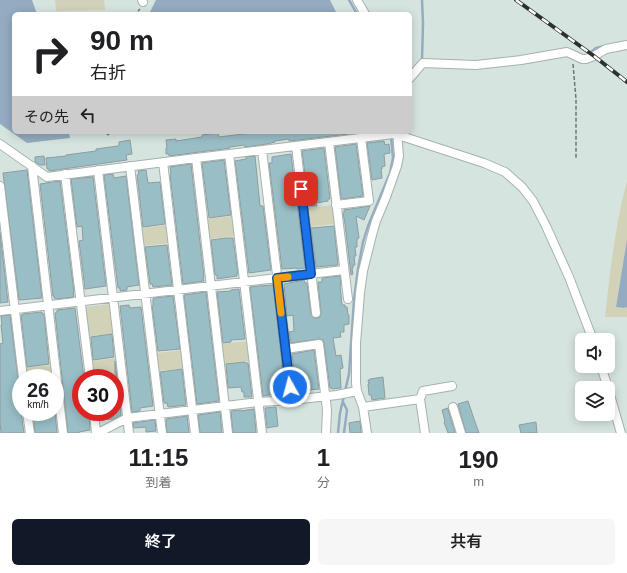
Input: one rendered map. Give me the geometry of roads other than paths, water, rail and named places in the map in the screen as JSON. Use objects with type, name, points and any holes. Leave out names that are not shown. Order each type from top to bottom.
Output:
[{"type":"street","points":[[357,0],[364,12]]},
{"type":"street","points":[[412,76],[423,63],[476,65],[521,60],[567,52],[582,59],[586,59],[606,49],[627,45]]},
{"type":"street","points":[[367,433],[363,407],[354,392],[356,342],[363,271],[376,221],[397,166],[399,156],[394,134]]},
{"type":"street","points":[[0,144],[47,176],[394,134],[484,163],[504,172],[522,186],[533,201],[546,226],[569,277],[590,333]]},
{"type":"street","points":[[336,205],[369,201],[361,138]]},
{"type":"street","points":[[329,142],[348,299]]},
{"type":"street","points":[[296,146],[316,313]]},
{"type":"street","points":[[262,150],[292,400]]},
{"type":"street","points":[[229,154],[262,433]]},
{"type":"street","points":[[196,158],[228,433]]},
{"type":"street","points":[[163,162],[195,433]]},
{"type":"street","points":[[32,166],[63,433]]},
{"type":"street","points":[[130,166],[162,433]]},
{"type":"street","points":[[98,170],[129,433]]},
{"type":"street","points":[[65,174],[89,369]]},
{"type":"street","points":[[0,186],[22,369]]},
{"type":"street","points":[[0,311],[344,270]]},
{"type":"street","points":[[286,349],[319,344],[327,410],[326,433]]},
{"type":"street","points":[[425,433],[420,399],[423,390],[452,386]]},
{"type":"street","points":[[95,421],[97,433],[128,418],[354,392]]},
{"type":"street","points":[[363,407],[420,399]]},
{"type":"street","points":[[453,407],[461,433]]},
{"type":"street","points":[[615,414],[620,433]]},
{"type":"street","points":[[29,421],[30,433]]},
{"type":"water","points":[[0,0],[32,0],[36,12],[12,12],[12,132],[0,124]]},
{"type":"water","points":[[156,0],[330,0],[336,12],[150,12]]},
{"type":"water","points":[[14,134],[69,134],[70,138],[27,143]]},
{"type":"water","points":[[627,239],[627,307],[624,308],[616,307]]},
{"type":"waterway","points":[[349,0],[356,12]]},
{"type":"waterway","points":[[422,0],[422,60]]},
{"type":"waterway","points":[[587,55],[596,48],[605,46]]},
{"type":"waterway","points":[[338,433],[340,413],[349,374],[354,300],[358,269],[363,242],[368,226],[390,173],[393,158],[391,136]]},
{"type":"waterway","points":[[343,402],[347,410],[344,433]]},
{"type":"railway","points":[[516,0],[594,56],[627,82]]}]
